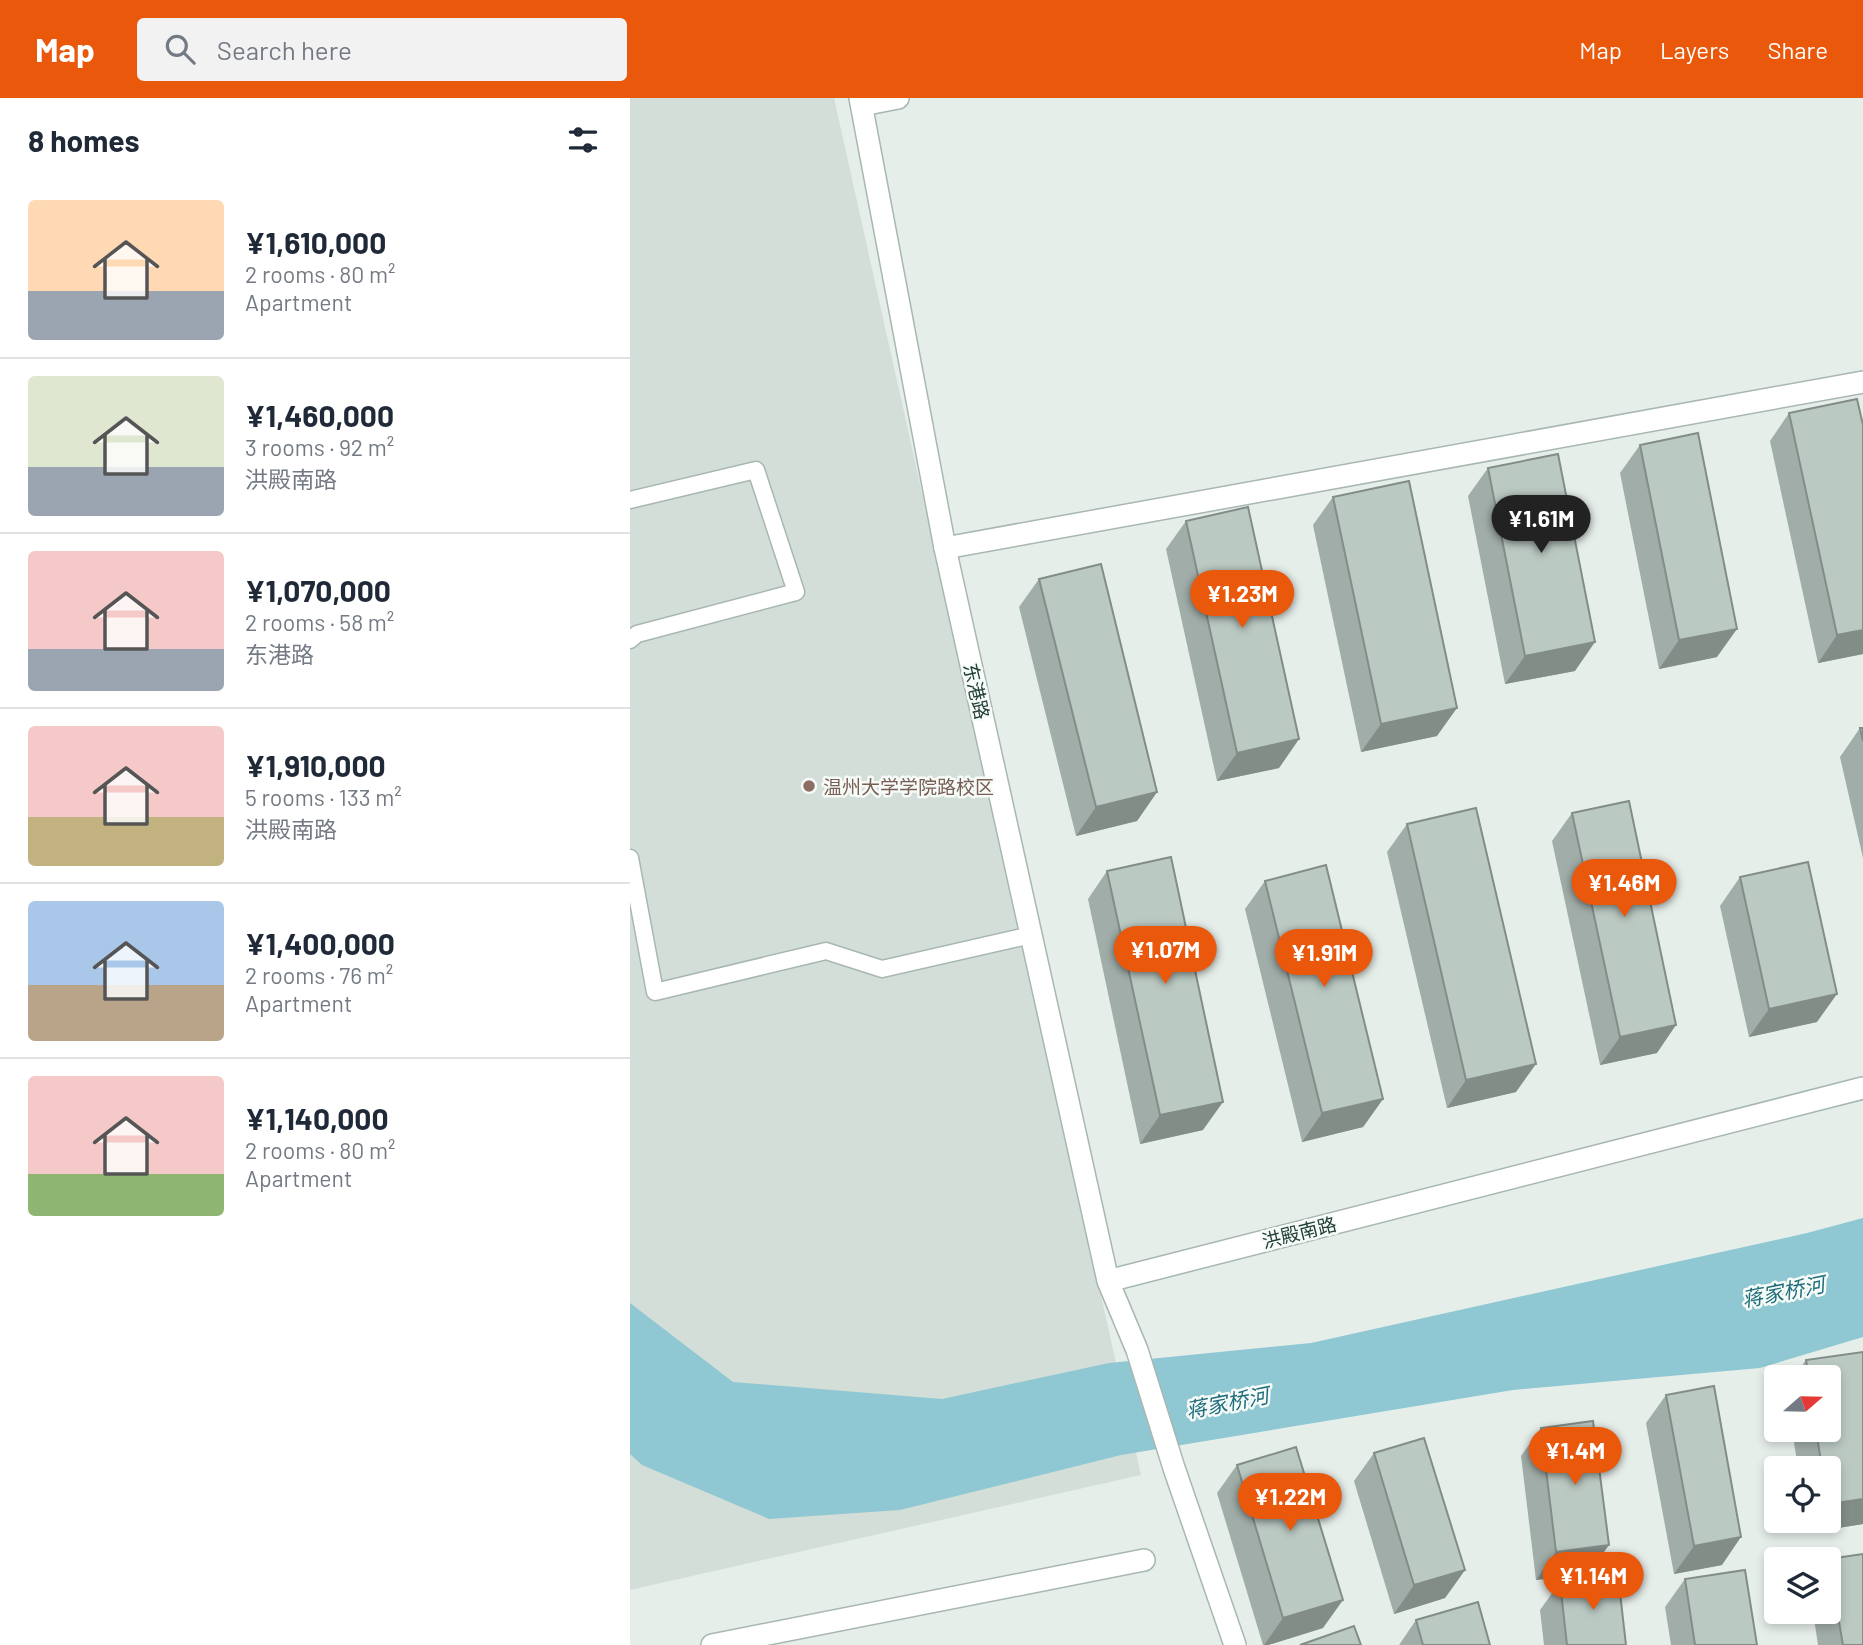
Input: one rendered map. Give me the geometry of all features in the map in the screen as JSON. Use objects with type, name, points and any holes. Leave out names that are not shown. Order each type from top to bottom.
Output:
[{"type":"street","points":[[861,102],[898,98]]},
{"type":"street","name":"东港路","points":[[861,102],[945,548],[1108,1281]]},
{"type":"street","points":[[945,548],[1863,382]]},
{"type":"street","name":"洪殿南路","points":[[1108,1281],[1863,1088]]},
{"type":"street","points":[[1108,1281],[1137,1350],[1174,1468],[1236,1645]]},
{"type":"street","points":[[712,1645],[1144,1560]]},
{"type":"lane","points":[[630,500],[756,470],[796,592],[637,634],[630,640]]},
{"type":"lane","points":[[630,858],[655,992],[826,951],[882,969],[1031,935]]},
{"type":"shaded area","name":"温州大学学院路校区","points":[[630,98],[834,98],[1141,1475],[630,1590]]},
{"type":"water","name":"蒋家桥河","points":[[1863,1218],[1863,1337],[1760,1368],[1513,1390],[1121,1455],[900,1510],[769,1519],[642,1465],[630,1454],[630,1303],[733,1382],[942,1399],[1109,1363],[1311,1343],[1807,1233]]},
{"type":"building","points":[[1857,399],[1863,425],[1863,630],[1837,635],[1789,413]]},
{"type":"building","points":[[1698,433],[1737,629],[1679,640],[1640,445]]},
{"type":"building","points":[[1558,454],[1595,642],[1525,656],[1488,468]]},
{"type":"building","points":[[1409,481],[1457,708],[1381,724],[1333,497]]},
{"type":"building","points":[[1248,507],[1299,739],[1237,753],[1186,521]]},
{"type":"building","points":[[1101,564],[1157,792],[1096,807],[1039,579]]},
{"type":"building","points":[[1629,801],[1676,1025],[1620,1037],[1572,813]]},
{"type":"building","points":[[1476,808],[1536,1064],[1466,1080],[1407,824]]},
{"type":"building","points":[[1171,857],[1223,1102],[1160,1115],[1107,871]]},
{"type":"building","points":[[1808,862],[1837,994],[1769,1009],[1740,877]]},
{"type":"building","points":[[1326,865],[1383,1099],[1322,1113],[1265,881]]},
{"type":"building","points":[[1863,1352],[1863,1499],[1841,1502],[1841,1456],[1820,1456],[1818,1442],[1841,1442],[1841,1365],[1807,1365],[1806,1360]]},
{"type":"building","points":[[1714,1386],[1741,1537],[1694,1546],[1666,1395]]},
{"type":"building","points":[[1593,1421],[1609,1545],[1556,1552],[1541,1428]]},
{"type":"building","points":[[1424,1438],[1465,1570],[1414,1585],[1374,1453]]},
{"type":"building","points":[[1296,1447],[1343,1600],[1283,1618],[1237,1465]]},
{"type":"building","points":[[1863,1554],[1863,1645],[1843,1645],[1839,1624],[1841,1557]]},
{"type":"building","points":[[1745,1570],[1757,1645],[1695,1645],[1685,1579]]},
{"type":"building","points":[[1618,1575],[1626,1645],[1567,1645],[1560,1582]]},
{"type":"building","points":[[1478,1602],[1490,1645],[1423,1645],[1416,1620]]},
{"type":"building","points":[[1354,1626],[1361,1645],[1300,1645]]},
{"type":"place","name":"温州大学学院路校区","points":[[809,786]]}]
